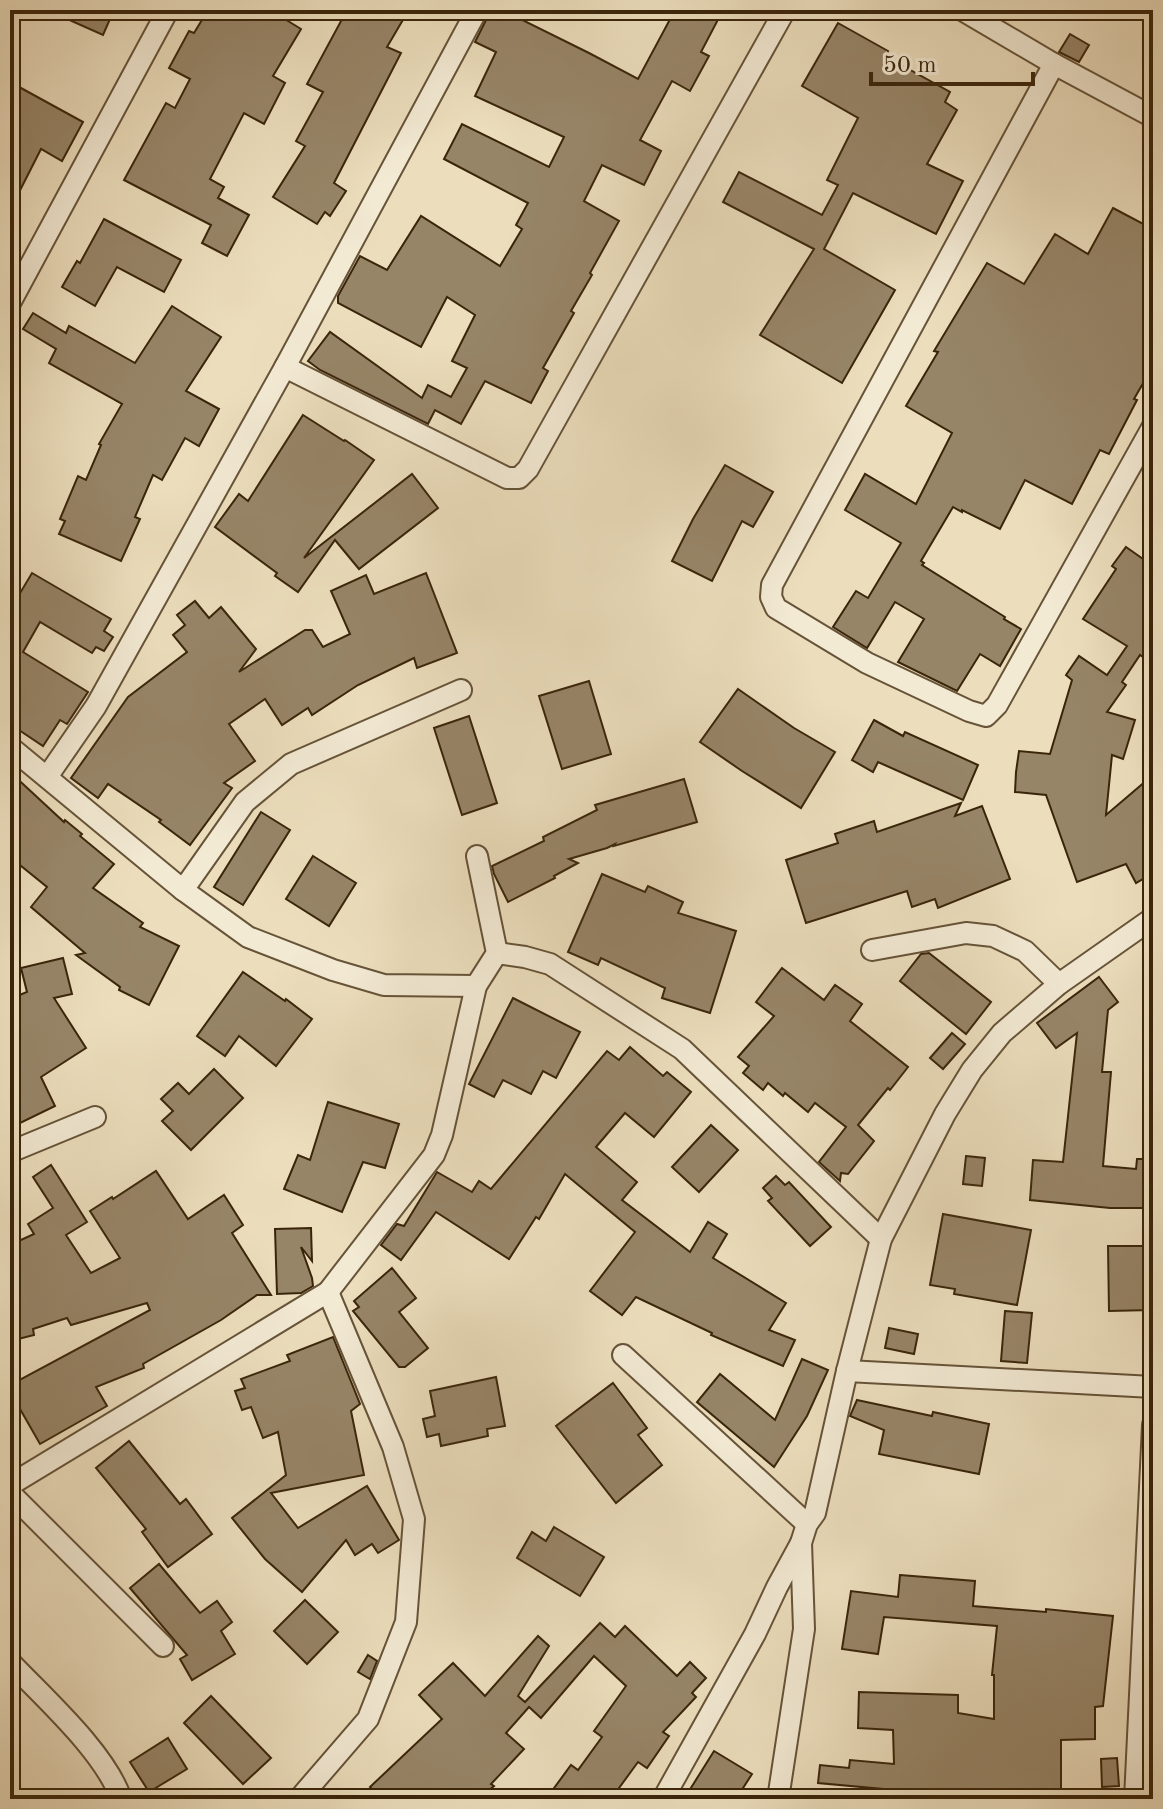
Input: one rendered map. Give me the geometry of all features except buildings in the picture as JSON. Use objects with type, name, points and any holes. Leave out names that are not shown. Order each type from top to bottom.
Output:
[{"type":"street","points":[[10,303],[168,10]]},
{"type":"street","points":[[47,777],[96,706],[285,367],[477,10]]},
{"type":"street","points":[[285,367],[507,478],[519,478],[528,469],[785,10]]},
{"type":"street","points":[[962,10],[1153,117]]},
{"type":"street","points":[[1054,64],[772,585],[771,597],[776,608],[867,663],[986,716],[997,705],[1153,426]]},
{"type":"street","points":[[183,890],[245,802],[291,764],[461,690]]},
{"type":"street","points":[[10,747],[183,890],[248,937],[333,970],[384,985],[476,986]]},
{"type":"street","points":[[10,1485],[328,1292],[434,1155],[442,1135],[476,986],[497,953],[477,856]]},
{"type":"street","points":[[778,1799],[804,1629],[808,1526],[881,1239],[945,1114],[972,1070],[1002,1033],[1059,984],[1153,918]]},
{"type":"street","points":[[872,950],[966,933],[993,936],[1025,951],[1059,984]]},
{"type":"street","points":[[497,953],[550,964],[682,1049],[881,1239]]},
{"type":"street","points":[[10,1152],[95,1117]]},
{"type":"street","points":[[299,1799],[368,1719],[406,1622],[414,1519],[393,1447],[328,1292]]},
{"type":"street","points":[[623,1355],[808,1526]]},
{"type":"street","points":[[847,1371],[1153,1387]]},
{"type":"street","points":[[1135,1799],[1153,1425]]},
{"type":"street","points":[[10,1493],[163,1646]]},
{"type":"street","points":[[663,1799],[755,1634],[808,1526]]},
{"type":"street","points":[[10,1662],[99,1758],[121,1799]]}]
